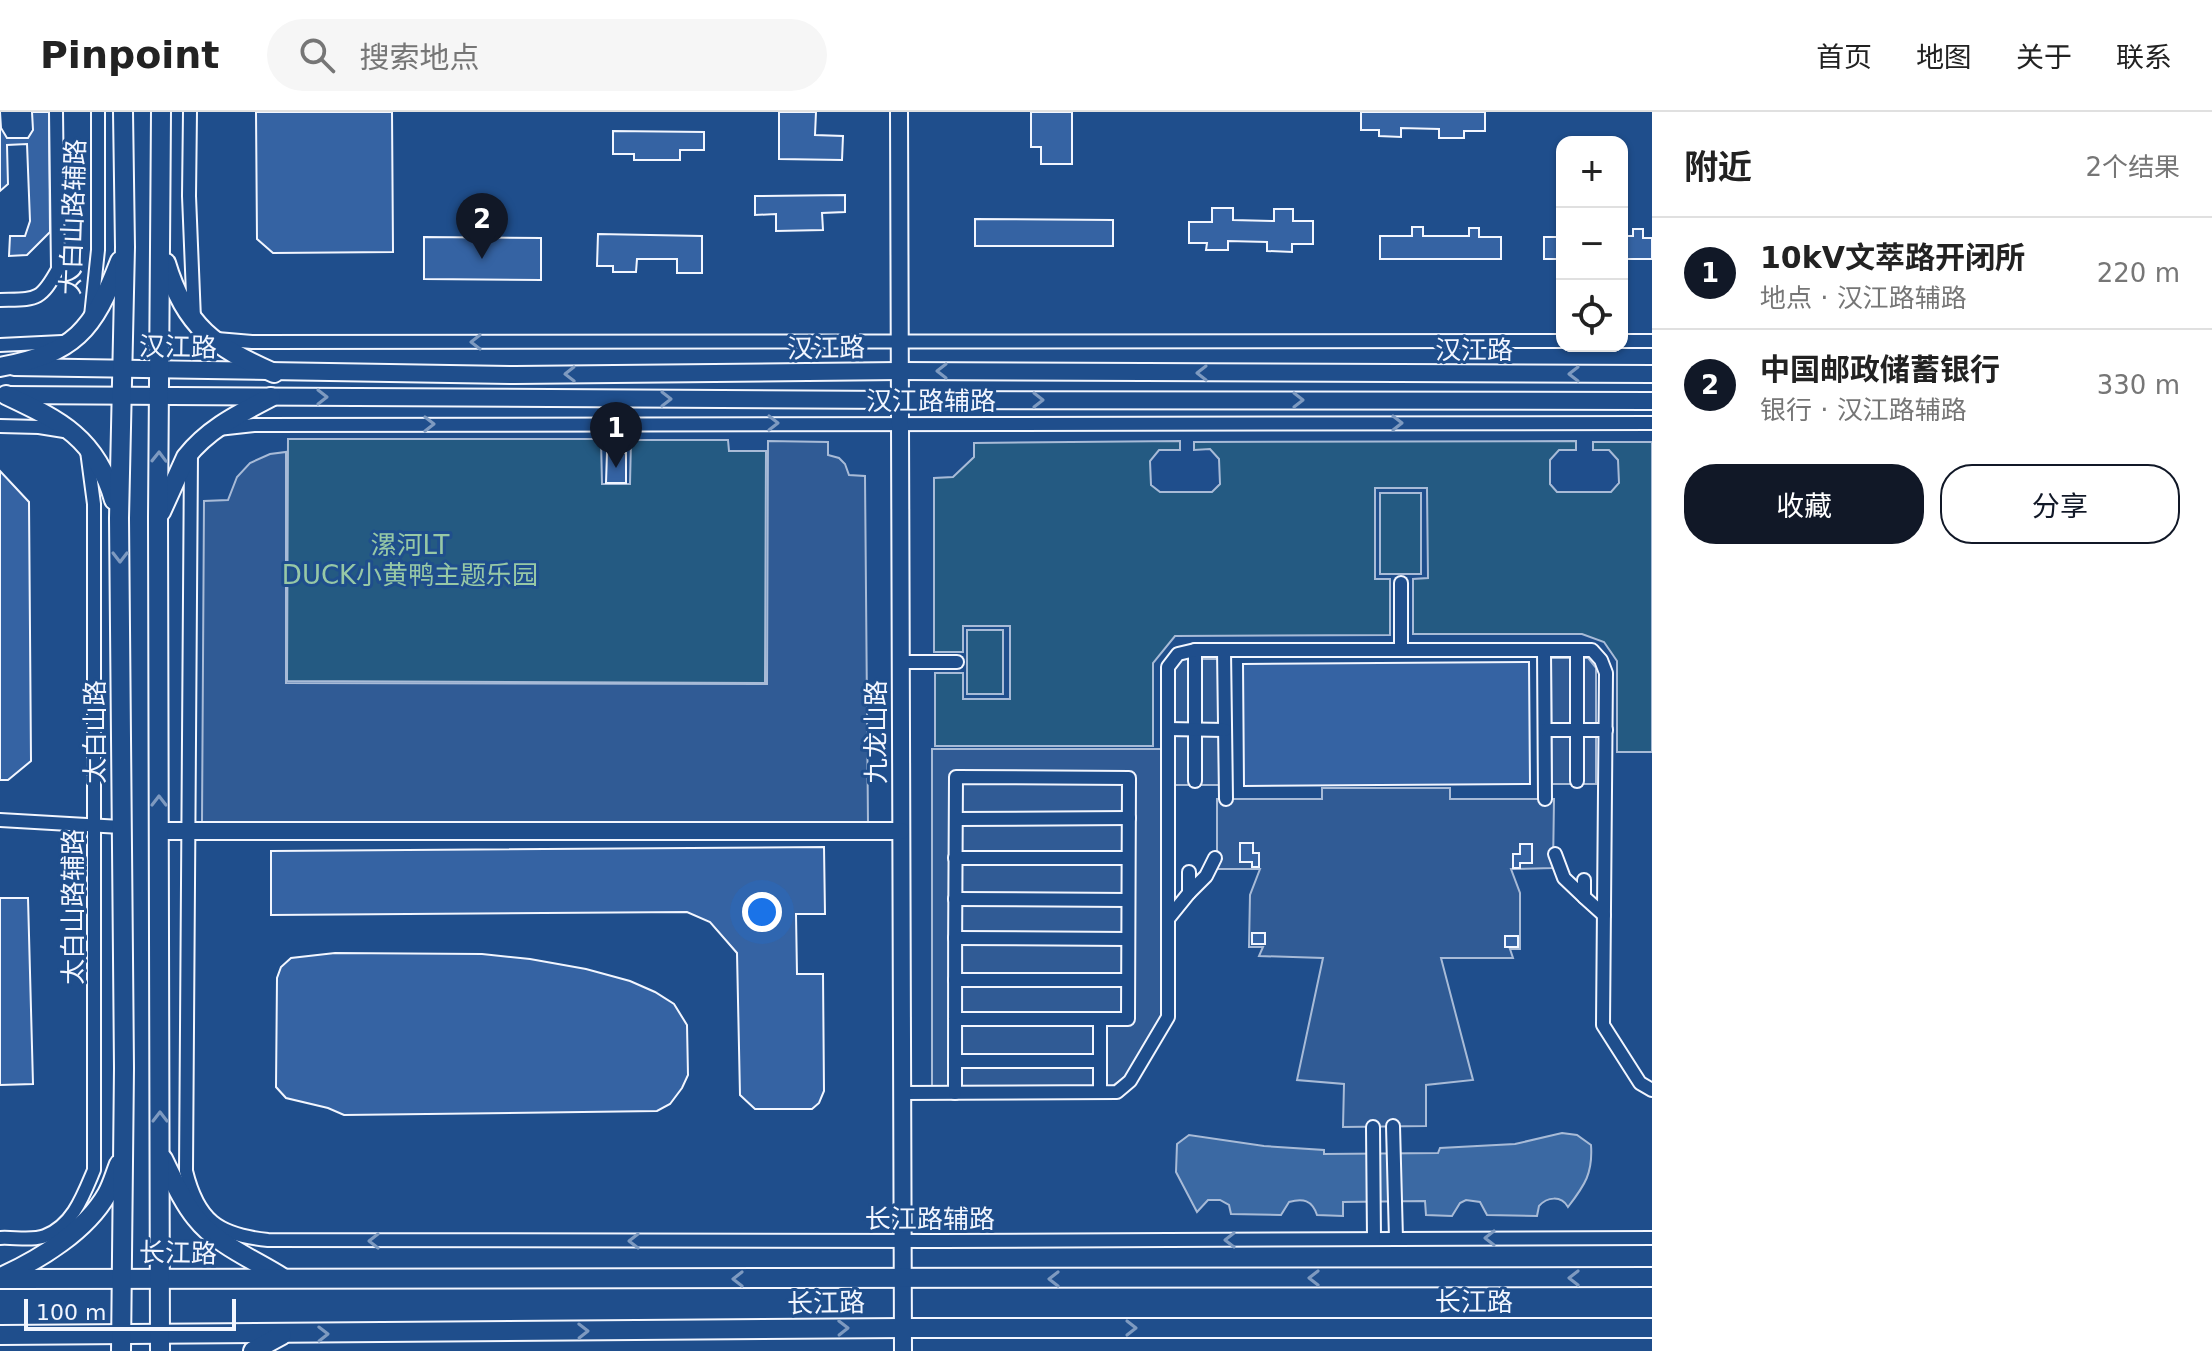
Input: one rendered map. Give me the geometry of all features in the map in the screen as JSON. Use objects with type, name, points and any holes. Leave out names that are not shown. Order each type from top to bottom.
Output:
[{"type":"main road","name":"太白山路","points":[[122,1343],[119,518],[125,247],[123,112]]},
{"type":"main road","points":[[160,1343],[158,518],[161,112]]},
{"type":"main road","points":[[0,367],[36,360],[73,341],[90,323],[113,280],[125,247]]},
{"type":"main road","points":[[161,248],[172,284],[194,323],[210,339],[238,357],[274,373]]},
{"type":"main road","points":[[3,395],[47,414],[79,438],[107,475],[119,518]]},
{"type":"main road","points":[[158,518],[191,450],[211,430],[271,397]]},
{"type":"main road","points":[[160,1153],[183,1201],[198,1221],[213,1235],[286,1279]]},
{"type":"main road","points":[[0,1278],[36,1261],[82,1224],[107,1195],[123,1154]]},
{"type":"main road","name":"长江路","points":[[0,1278],[1652,1277]]},
{"type":"main road","name":"长江路","points":[[0,1336],[160,1343],[283,1335],[903,1328],[1652,1328]]},
{"type":"main road","points":[[253,1351],[283,1335]]},
{"type":"main road","points":[[0,1336],[32,1351]]},
{"type":"street","points":[[0,300],[33,299],[46,291],[58,269],[56,112]]},
{"type":"street","name":"太白山路辅路","points":[[90,323],[98,250],[98,112]]},
{"type":"street","points":[[190,112],[189,196],[194,323]]},
{"type":"street","name":"九龙山路","points":[[899,112],[903,1351]]},
{"type":"street","points":[[210,339],[252,342],[1556,341]]},
{"type":"street","points":[[0,345],[73,341]]},
{"type":"street","points":[[1628,341],[1652,341]]},
{"type":"street","name":"汉江路","points":[[0,367],[515,375],[899,371],[1652,374]]},
{"type":"street","name":"汉江路","points":[[3,395],[1652,401]]},
{"type":"street","name":"汉江路辅路","points":[[211,430],[270,425],[1652,423]]},
{"type":"street","points":[[0,426],[39,427],[79,438]]},
{"type":"street","name":"太白山路辅路","points":[[0,1238],[44,1237],[68,1220],[82,1200],[94,1170],[94,504],[79,438]]},
{"type":"street","points":[[189,830],[191,450]]},
{"type":"street","points":[[1401,583],[1401,650]]},
{"type":"street","points":[[1195,650],[1195,781]]},
{"type":"street","points":[[902,1093],[1117,1092],[1130,1081],[1168,1017],[1168,667],[1178,654],[1195,650],[1592,650],[1601,660],[1606,673],[1603,1025],[1640,1083],[1652,1090]]},
{"type":"street","points":[[1224,650],[1226,799]]},
{"type":"street","points":[[1544,650],[1545,799]]},
{"type":"street","points":[[1577,650],[1577,781]]},
{"type":"street","points":[[900,662],[957,662]]},
{"type":"street","points":[[1168,729],[1225,730]]},
{"type":"street","points":[[1545,730],[1606,730]]},
{"type":"street","points":[[955,1019],[1128,1019],[1129,778],[956,777],[955,858],[955,1019],[955,1061],[955,1093]]},
{"type":"street","points":[[956,819],[1129,818]]},
{"type":"street","points":[[0,820],[121,827]]},
{"type":"street","name":"长江路辅路","points":[[189,830],[186,1171],[192,1196],[211,1223],[240,1238],[902,1241],[1652,1238]]},
{"type":"street","points":[[159,831],[901,831]]},
{"type":"street","points":[[1555,854],[1564,878],[1604,915]]},
{"type":"street","points":[[955,858],[1128,858]]},
{"type":"street","points":[[1168,919],[1206,876],[1215,858]]},
{"type":"street","points":[[1189,872],[1189,893]]},
{"type":"street","points":[[1584,880],[1584,897]]},
{"type":"street","points":[[955,899],[1128,900]]},
{"type":"street","points":[[955,938],[1128,939]]},
{"type":"street","points":[[955,980],[1128,980]]},
{"type":"street","points":[[1100,1019],[1100,1092]]},
{"type":"street","points":[[955,1061],[1100,1061]]},
{"type":"street","points":[[1393,1126],[1396,1239]]},
{"type":"street","points":[[1373,1127],[1374,1239]]},
{"type":"green space","name":"漯河LT DUCK小黄鸭主题乐园","points":[[288,439],[601,439],[602,484],[630,484],[631,440],[728,440],[729,451],[766,451],[765,683],[287,681]]},
{"type":"green space","points":[[1180,441],[1180,450],[1159,450],[1150,461],[1151,485],[1160,492],[1212,492],[1220,484],[1219,459],[1210,449],[1194,450],[1194,442],[1576,441],[1576,450],[1559,450],[1550,460],[1550,484],[1557,492],[1611,492],[1619,483],[1618,460],[1609,450],[1593,450],[1593,442],[1652,442],[1652,752],[1617,752],[1617,661],[1604,642],[1582,634],[1413,634],[1413,579],[1428,578],[1427,488],[1375,488],[1375,579],[1390,579],[1390,635],[1175,636],[1153,663],[1153,746],[935,746],[935,673],[963,673],[963,699],[1010,699],[1010,626],[963,626],[963,652],[934,652],[934,478],[953,477],[974,457],[974,443]]},
{"type":"green space","points":[[1380,493],[1421,493],[1421,574],[1380,574]]},
{"type":"green space","points":[[967,630],[1003,630],[1003,694],[967,694]]},
{"type":"shaded area","points":[[768,441],[828,442],[828,455],[839,458],[849,475],[865,476],[868,824],[202,822],[204,501],[228,500],[237,477],[250,463],[270,454],[286,452],[286,683],[767,684]]},
{"type":"shaded area","points":[[1551,658],[1588,658],[1596,668],[1596,784],[1552,784]]},
{"type":"shaded area","points":[[1182,659],[1219,659],[1219,785],[1174,785],[1174,669]]},
{"type":"shaded area","points":[[932,749],[1161,749],[1161,1018],[1125,1077],[1111,1087],[932,1087]]},
{"type":"shaded area","points":[[1322,788],[1450,788],[1450,799],[1554,799],[1553,868],[1511,869],[1520,893],[1520,949],[1510,949],[1513,958],[1441,958],[1473,1080],[1426,1085],[1426,1126],[1343,1127],[1344,1084],[1297,1080],[1323,958],[1259,956],[1263,947],[1249,947],[1250,895],[1260,869],[1217,869],[1217,799],[1322,799]]},
{"type":"shaded area","points":[[1562,1133],[1577,1135],[1591,1145],[1589,1171],[1568,1207],[1558,1199],[1550,1199],[1539,1206],[1537,1216],[1487,1215],[1480,1202],[1466,1200],[1460,1203],[1452,1216],[1426,1215],[1425,1201],[1343,1202],[1343,1216],[1317,1215],[1310,1203],[1299,1200],[1289,1202],[1281,1215],[1231,1214],[1229,1205],[1220,1200],[1208,1200],[1197,1212],[1176,1172],[1177,1144],[1189,1135],[1264,1146],[1324,1150],[1324,1154],[1438,1153],[1440,1148],[1515,1144]]},
{"type":"building","points":[[0,112],[1,128],[7,138],[28,138],[33,130],[32,112],[49,112],[50,232],[27,255],[9,256],[10,236],[25,236],[30,221],[27,144],[7,145],[8,184],[0,191]]},
{"type":"building","points":[[256,112],[392,112],[393,252],[273,253],[257,239]]},
{"type":"building","points":[[779,112],[816,112],[815,135],[843,136],[842,160],[779,159]]},
{"type":"building","points":[[1031,112],[1072,112],[1072,164],[1041,164],[1041,147],[1031,147]]},
{"type":"building","points":[[1361,112],[1485,112],[1485,131],[1464,131],[1464,138],[1439,138],[1439,129],[1401,128],[1401,137],[1379,136],[1379,130],[1361,130]]},
{"type":"building","points":[[613,131],[704,132],[704,150],[680,150],[680,160],[634,160],[634,154],[613,154]]},
{"type":"building","points":[[845,195],[845,212],[822,213],[823,230],[776,231],[776,214],[755,215],[755,196]]},
{"type":"building","points":[[1212,208],[1233,208],[1233,220],[1274,221],[1274,209],[1293,209],[1293,221],[1313,221],[1313,244],[1292,244],[1292,252],[1267,251],[1267,242],[1228,241],[1228,250],[1206,250],[1207,243],[1189,243],[1189,222],[1212,222]]},
{"type":"building","points":[[975,219],[1113,220],[1113,246],[975,246]]},
{"type":"building","points":[[1412,227],[1423,227],[1423,236],[1469,236],[1469,228],[1479,228],[1479,237],[1501,237],[1501,259],[1380,259],[1380,236],[1412,236]]},
{"type":"building","points":[[1633,229],[1643,229],[1643,238],[1652,238],[1652,259],[1628,259],[1628,236],[1633,236]]},
{"type":"building","points":[[598,234],[702,236],[702,273],[677,273],[677,259],[637,259],[636,272],[613,272],[613,266],[597,266]]},
{"type":"building","points":[[424,237],[541,238],[541,280],[424,279]]},
{"type":"building","points":[[1544,237],[1556,237],[1556,259],[1544,259]]},
{"type":"building","points":[[607,453],[626,453],[626,483],[606,483]]},
{"type":"building","points":[[0,471],[29,502],[31,761],[8,780],[0,780]]},
{"type":"building","points":[[1529,662],[1530,784],[1244,786],[1243,664]]},
{"type":"building","points":[[1240,843],[1253,843],[1253,853],[1259,853],[1259,867],[1252,867],[1252,862],[1240,862]]},
{"type":"building","points":[[1520,844],[1532,844],[1532,863],[1520,863],[1520,868],[1513,868],[1513,854],[1520,854]]},
{"type":"building","points":[[824,847],[825,914],[796,914],[797,974],[823,974],[824,1091],[819,1103],[812,1109],[755,1109],[740,1095],[737,953],[710,922],[687,912],[271,915],[271,851]]},
{"type":"building","points":[[0,898],[28,898],[33,1084],[0,1085]]},
{"type":"building","points":[[1252,933],[1265,933],[1265,944],[1252,944]]},
{"type":"building","points":[[1505,936],[1518,936],[1518,947],[1505,947]]},
{"type":"building","points":[[335,953],[482,954],[586,969],[630,981],[674,1004],[687,1025],[688,1075],[670,1104],[657,1111],[344,1115],[286,1098],[276,1087],[277,978],[281,967],[291,958]]},
{"type":"place","name":"中国邮政储蓄银行","points":[[482,259]]},
{"type":"place","name":"10kV文萃路开闭所","points":[[616,468]]}]
